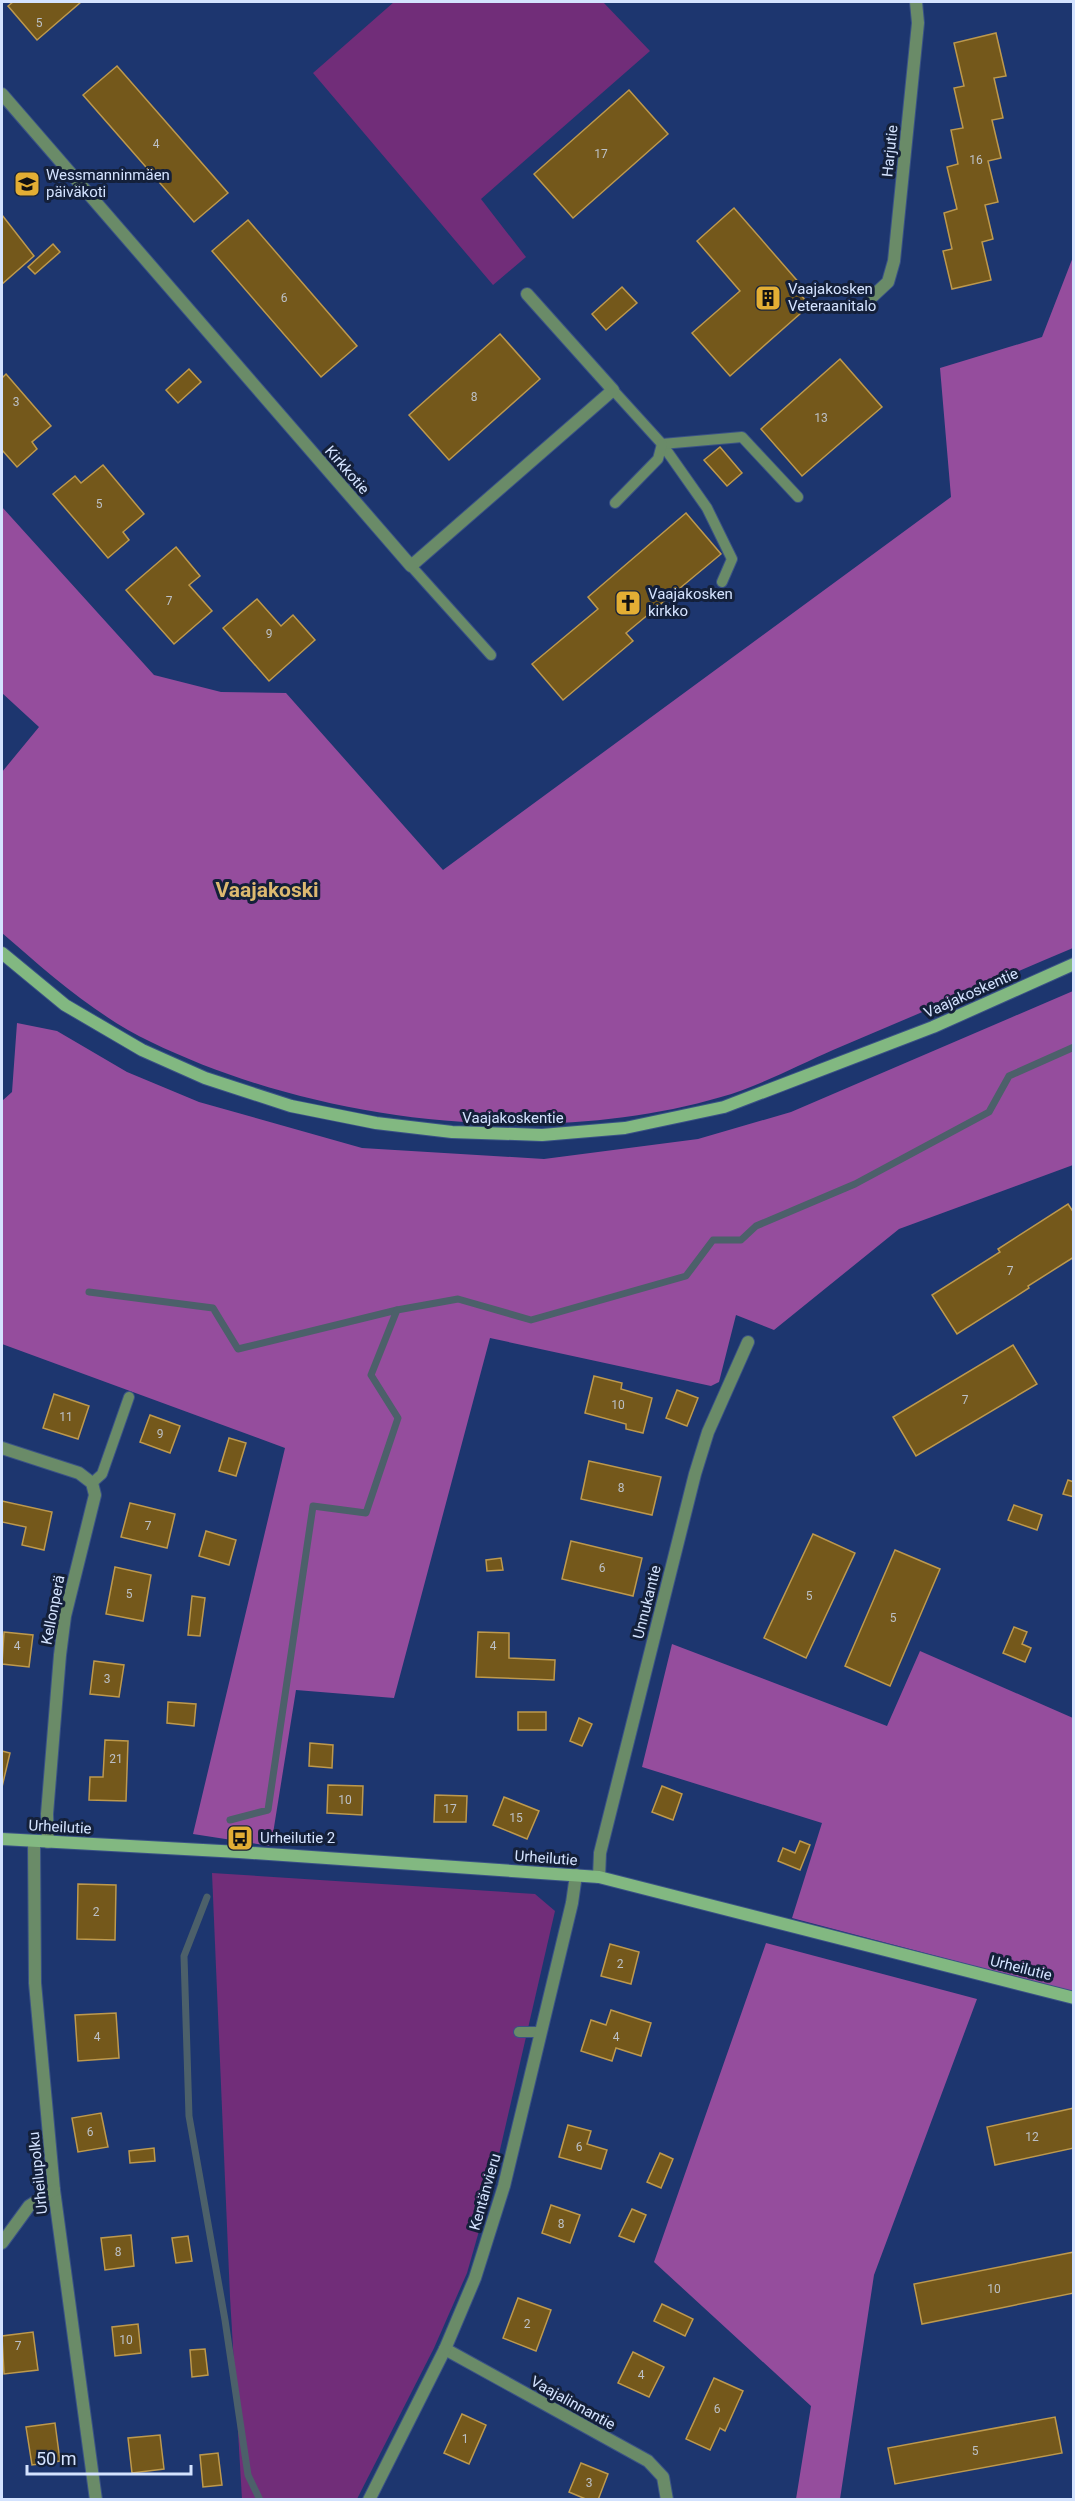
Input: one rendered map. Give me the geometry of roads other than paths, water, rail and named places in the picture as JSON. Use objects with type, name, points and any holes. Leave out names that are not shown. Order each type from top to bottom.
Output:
[{"type":"main road","name":"Vaajakoskentie","points":[[2,953],[65,1005],[142,1050],[205,1078],[291,1106],[376,1123],[452,1132],[542,1136],[625,1128],[724,1107],[933,1027],[1074,964]]},
{"type":"main road","name":"Urheilutie","points":[[2,1839],[238,1852],[599,1877],[1074,1998]]},
{"type":"street","name":"Harjutie","points":[[873,296],[888,282],[894,261],[918,23],[916,2]]},
{"type":"street","name":"Kirkkotie","points":[[2,94],[411,566]]},
{"type":"street","points":[[411,566],[613,390],[527,294]]},
{"type":"street","name":"Unnukantie","points":[[599,1877],[600,1853],[695,1474],[708,1432],[748,1341]]},
{"type":"street","points":[[2,1448],[79,1473],[92,1483]]},
{"type":"street","name":"Kellonperä","points":[[48,1842],[47,1814],[60,1655],[65,1616],[92,1507],[94,1495],[92,1483]]},
{"type":"street","name":"Urheilupolku","points":[[34,1841],[35,1983],[54,2190],[96,2499]]},
{"type":"street","name":"Kentänvieru","points":[[369,2499],[445,2349],[475,2278],[504,2186],[572,1903],[576,1875]]},
{"type":"street","points":[[2,2243],[29,2206],[54,2190]]},
{"type":"street","name":"Vaajalinnantie","points":[[445,2349],[648,2461],[663,2477],[666,2499]]},
{"type":"lane","points":[[613,390],[662,444],[708,508],[732,559],[722,582]]},
{"type":"lane","points":[[662,444],[742,437],[798,497]]},
{"type":"lane","points":[[615,503],[658,459],[662,444]]},
{"type":"lane","points":[[411,566],[491,656]]},
{"type":"lane","points":[[92,1483],[102,1474],[129,1396]]},
{"type":"lane","points":[[519,2032],[541,2032]]},
{"type":"waterway","points":[[230,1820],[268,1810],[313,1506],[366,1513],[398,1418],[371,1375],[397,1310],[458,1299],[531,1320],[686,1276],[713,1240],[741,1240],[756,1226],[855,1184],[989,1112],[1009,1076],[1074,1047]]},
{"type":"waterway","points":[[89,1292],[213,1308],[238,1349],[397,1310]]},
{"type":"waterway","points":[[207,1897],[184,1956],[189,2116],[225,2320],[248,2475],[260,2500]]},
{"type":"place","name":"Wessmanninmäen päiväkoti","points":[[27,184]]},
{"type":"place","name":"Vaajakosken Veteraanitalo","points":[[768,298]]},
{"type":"place","name":"Vaajakosken kirkko","points":[[628,603]]},
{"type":"place","name":"Urheilutie 2","points":[[240,1838]]},
{"type":"district","name":"Vaajakoski","points":[[267,890]]}]
